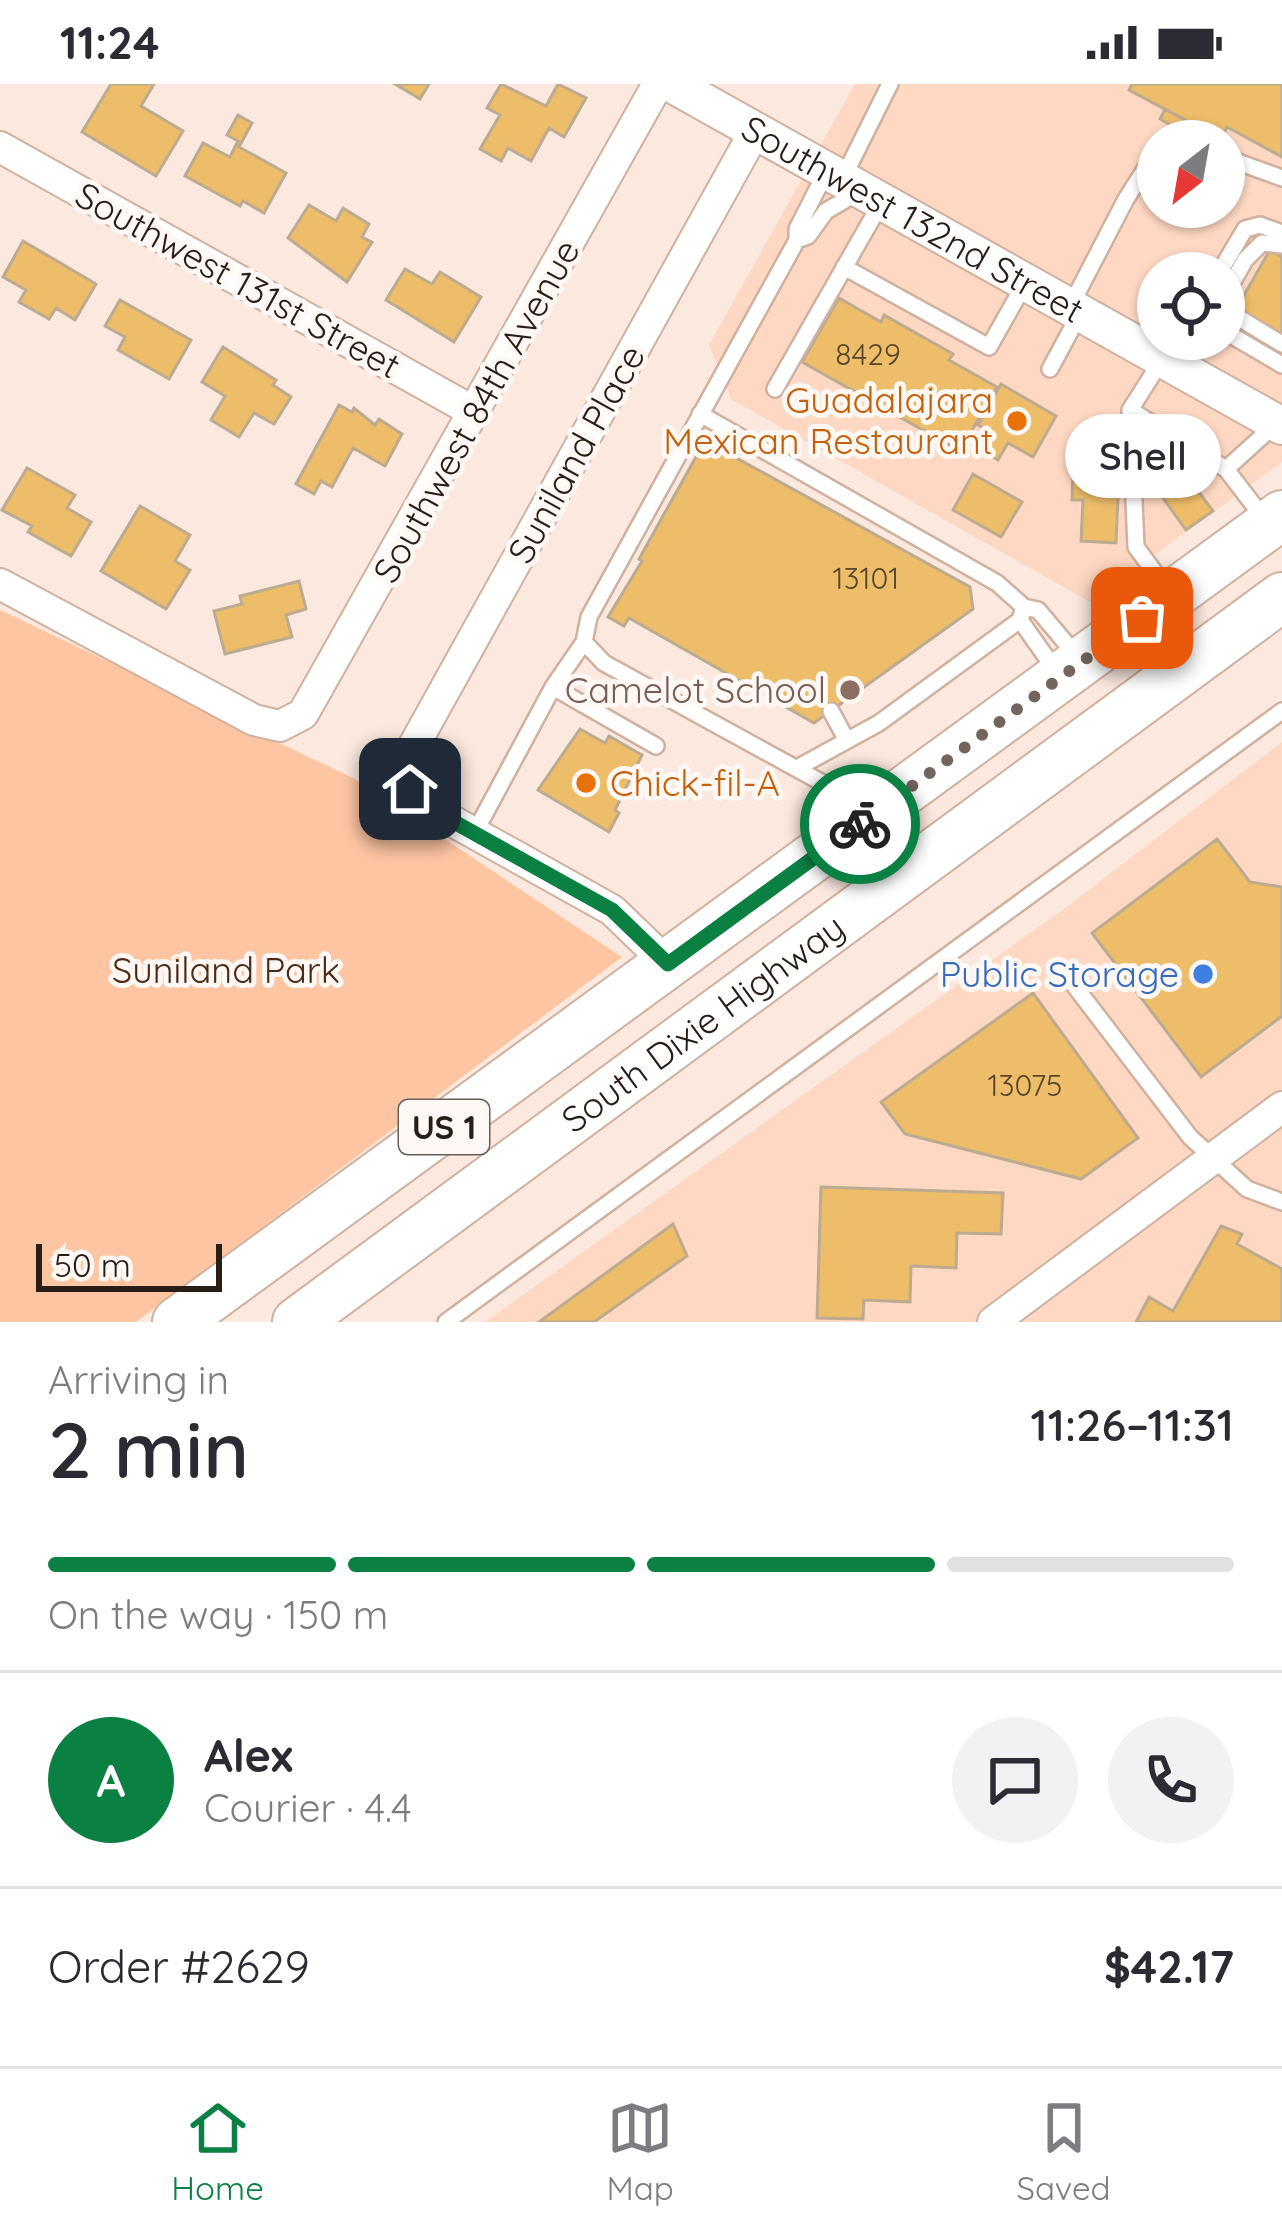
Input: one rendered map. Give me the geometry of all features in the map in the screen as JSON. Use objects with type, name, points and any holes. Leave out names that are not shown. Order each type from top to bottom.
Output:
[{"type":"highway","name":"South Dixie Highway","points":[[177,1322],[1275,519]]},
{"type":"highway","name":"South Dixie Highway","points":[[297,1322],[1282,597]]},
{"type":"highway","points":[[668,964],[710,1021]]},
{"type":"street","name":"Southwest 84th Avenue","points":[[0,584],[241,714],[280,726],[303,714],[658,84]]},
{"type":"street","name":"Southwest 132nd Street","points":[[672,84],[1075,310],[1137,335]]},
{"type":"street","name":"Suniland Place","points":[[475,832],[423,803],[407,781],[408,762],[755,131]]},
{"type":"street","name":"Southwest 131st Street","points":[[0,147],[476,413]]},
{"type":"street","name":"Southwest 132nd Street","points":[[1188,360],[1280,424]]},
{"type":"street","points":[[475,832],[612,910],[668,964]]},
{"type":"street","points":[[993,1322],[1282,1107]]},
{"type":"lane","points":[[775,389],[844,267],[852,186],[890,84]]},
{"type":"lane","points":[[1245,165],[1282,178]]},
{"type":"lane","points":[[1050,369],[1137,182]]},
{"type":"lane","points":[[475,832],[553,687],[584,643],[589,617],[797,240],[797,229],[852,186]]},
{"type":"lane","points":[[797,240],[808,236],[852,186]]},
{"type":"lane","points":[[1232,252],[1245,230],[1260,225],[1282,233]]},
{"type":"lane","points":[[1245,262],[1262,243],[1282,245]]},
{"type":"lane","points":[[844,267],[989,347],[1025,282]]},
{"type":"lane","points":[[1245,322],[1282,344]]},
{"type":"lane","points":[[1245,343],[1282,365]]},
{"type":"lane","points":[[1164,360],[1130,410],[1136,548],[1173,596]]},
{"type":"lane","points":[[1130,410],[1226,469],[1275,519]]},
{"type":"lane","points":[[700,414],[931,556],[997,583],[1071,670]]},
{"type":"lane","points":[[1226,469],[1280,424]]},
{"type":"lane","points":[[797,768],[879,723],[1022,614],[1038,610],[1071,670]]},
{"type":"lane","points":[[584,643],[596,658],[876,812]]},
{"type":"lane","points":[[553,687],[656,746]]},
{"type":"lane","points":[[831,711],[846,739]]},
{"type":"lane","points":[[446,1322],[1282,711]]},
{"type":"lane","points":[[1064,972],[1190,1137],[1247,1189],[1282,1202]]},
{"type":"shaded area","points":[[855,84],[1282,84],[1282,462],[1090,602],[731,399],[709,345]]},
{"type":"shaded area","points":[[1282,742],[1282,1322],[485,1322],[1068,906]]},
{"type":"green space","name":"Suniland Park","points":[[0,610],[353,778],[622,957],[136,1322],[0,1322]]},
{"type":"building","points":[[111,84],[154,84],[141,106],[183,131],[156,176],[82,132]]},
{"type":"building","points":[[395,84],[429,84],[420,99]]},
{"type":"building","points":[[501,84],[546,106],[558,84],[586,98],[564,137],[549,128],[531,161],[508,148],[501,161],[480,149],[500,115],[487,108]]},
{"type":"building","points":[[1132,84],[1282,84],[1282,157],[1245,137],[1245,120],[1185,120],[1129,90]]},
{"type":"building","points":[[1165,109],[1185,120],[1162,120]]},
{"type":"building","points":[[238,115],[252,123],[239,147],[286,173],[264,213],[243,201],[240,206],[185,176],[203,143],[230,157],[238,141],[227,135]]},
{"type":"building","points":[[309,205],[336,221],[343,208],[369,224],[362,237],[372,242],[347,282],[288,238]]},
{"type":"building","points":[[23,241],[96,284],[75,320],[56,308],[49,319],[19,302],[26,290],[3,277]]},
{"type":"building","points":[[1270,250],[1282,257],[1282,336],[1245,314],[1245,293]]},
{"type":"building","points":[[405,269],[432,284],[440,272],[481,297],[454,342],[386,300]]},
{"type":"building","points":[[839,298],[881,322],[884,315],[953,354],[949,360],[997,387],[960,451],[802,362]]},
{"type":"building","points":[[120,300],[191,340],[169,379],[118,350],[125,337],[105,326]]},
{"type":"building","points":[[223,347],[276,380],[273,385],[291,397],[274,424],[254,413],[239,437],[211,420],[225,396],[202,382]]},
{"type":"building","name":"Guadalajara Mexican Restaurant","points":[[1001,384],[1056,416],[1033,457],[1008,443],[998,460],[978,448],[988,431],[978,425]]},
{"type":"building","points":[[339,405],[352,412],[354,408],[375,425],[379,419],[402,434],[385,466],[353,448],[332,487],[321,481],[314,494],[296,484]]},
{"type":"building","points":[[707,437],[724,451],[970,587],[973,609],[814,723],[629,618],[624,626],[608,617]]},
{"type":"building","points":[[27,468],[75,495],[67,508],[91,522],[71,556],[28,532],[32,526],[2,510]]},
{"type":"building","points":[[1073,470],[1119,473],[1116,543],[1081,541],[1083,500],[1072,500]]},
{"type":"building","points":[[1184,472],[1213,511],[1186,530],[1158,491]]},
{"type":"building","points":[[973,474],[1022,502],[1001,537],[953,510]]},
{"type":"building","points":[[140,506],[190,535],[175,561],[190,570],[166,609],[101,571]]},
{"type":"building","points":[[299,581],[306,609],[286,615],[292,637],[225,654],[214,611],[242,604],[240,596]]},
{"type":"building","name":"Chick-fil-A","points":[[580,729],[605,743],[609,736],[642,755],[609,832],[538,790]]},
{"type":"building","name":"Public Storage","points":[[1217,839],[1250,882],[1282,887],[1282,1016],[1201,1077],[1092,933]]},
{"type":"building","name":"Public Storage","points":[[1033,993],[1138,1138],[1081,1179],[905,1134],[881,1102]]},
{"type":"building","points":[[821,1187],[1003,1193],[1001,1234],[957,1233],[956,1268],[911,1266],[910,1302],[864,1300],[863,1319],[817,1318]]},
{"type":"building","points":[[673,1224],[687,1256],[594,1322],[539,1322]]},
{"type":"building","points":[[1221,1226],[1242,1234],[1237,1244],[1282,1269],[1282,1322],[1136,1322],[1149,1297],[1173,1311]]},
{"type":"way so far","points":[[860,824],[1142,618]]},
{"type":"place","name":"Guadalajara Mexican Restaurant","points":[[1017,421]]},
{"type":"place","name":"Shell","points":[[1142,618]]},
{"type":"place","name":"Camelot School","points":[[850,690]]},
{"type":"place","name":"Chick-fil-A","points":[[586,783]]},
{"type":"place","name":"Public Storage","points":[[1203,974]]},
{"type":"route","points":[[410,789],[429,808],[612,910],[668,964],[860,824]]}]
